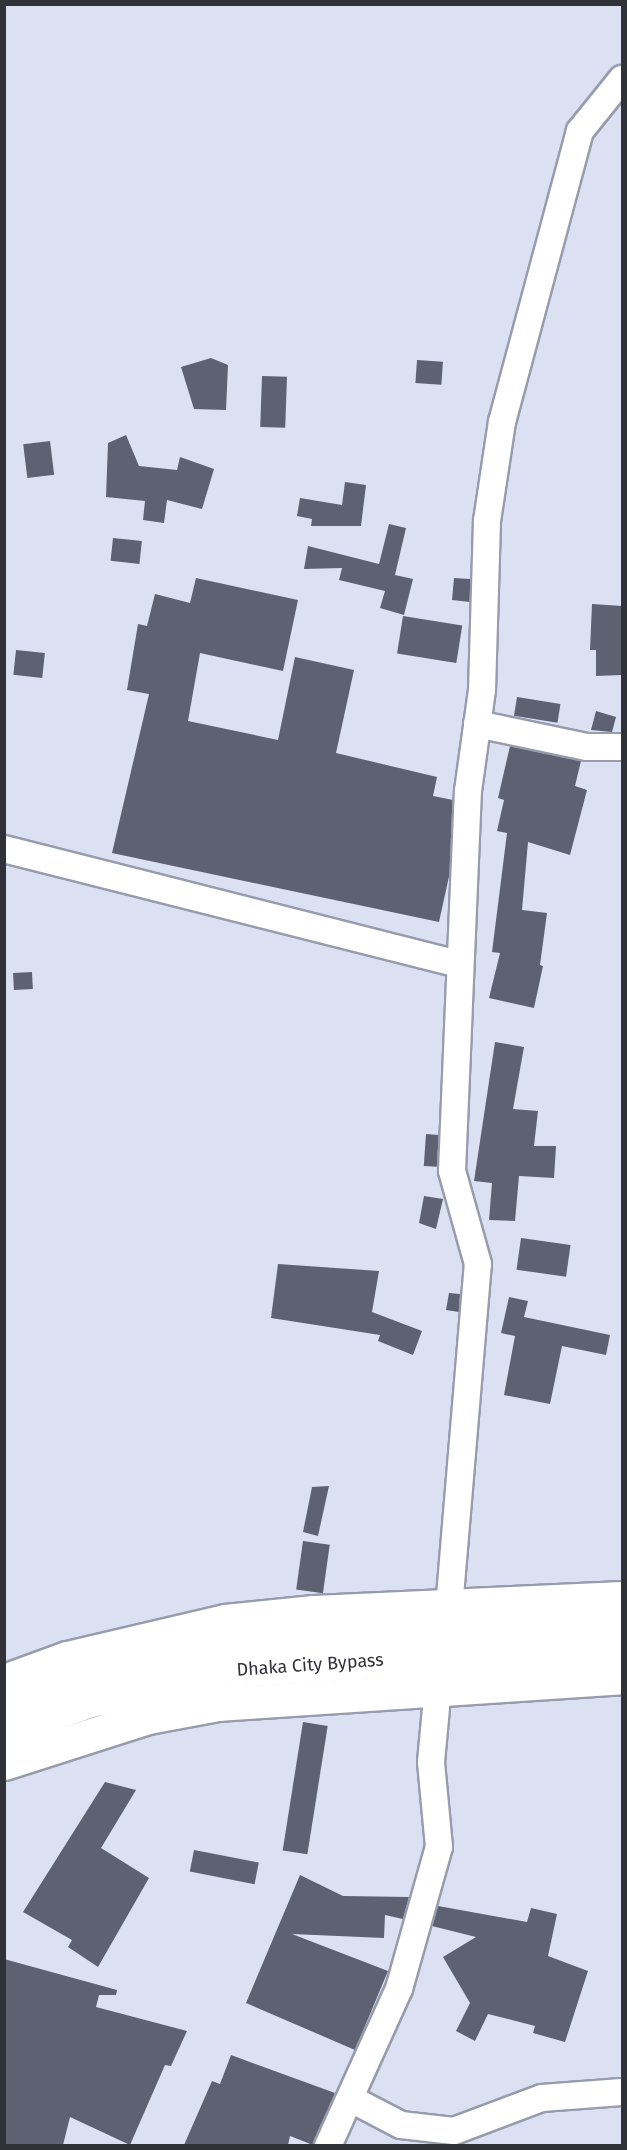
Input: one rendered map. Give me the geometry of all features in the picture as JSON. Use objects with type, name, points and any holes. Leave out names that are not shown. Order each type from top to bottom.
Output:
[{"type":"main road","points":[[4,1681],[67,1658],[225,1621],[314,1612],[449,1608],[622,1598]]},
{"type":"main road","name":"Dhaka City Bypass","points":[[4,1703],[78,1676],[223,1645],[622,1621]]},
{"type":"main road","name":"Dhaka City Bypass","points":[[4,1731],[90,1700],[226,1671],[622,1645]]},
{"type":"main road","points":[[4,1763],[148,1717],[218,1704],[438,1686],[622,1677]]},
{"type":"street","points":[[449,1608],[478,1264],[452,1171],[460,1046],[459,964],[468,791],[477,724],[487,522],[502,422],[580,131],[622,79]]},
{"type":"street","points":[[477,724],[587,747],[622,747]]},
{"type":"street","points":[[4,849],[459,964]]},
{"type":"street","points":[[328,2145],[351,2099],[399,1989],[439,1847],[430,1762],[438,1686]]},
{"type":"street","points":[[351,2099],[401,2125],[454,2131],[542,2098],[622,2092]]},
{"type":"building","points":[[211,358],[228,365],[226,410],[194,409],[181,367]]},
{"type":"building","points":[[417,360],[443,362],[441,385],[415,383]]},
{"type":"building","points":[[262,376],[287,377],[285,428],[260,427]]},
{"type":"building","points":[[126,435],[139,466],[177,470],[180,457],[214,469],[202,509],[167,500],[164,523],[143,520],[145,501],[106,497],[108,443]]},
{"type":"building","points":[[50,441],[54,475],[27,478],[23,444]]},
{"type":"building","points":[[345,482],[366,485],[361,526],[311,526],[312,519],[297,516],[300,498],[342,505]]},
{"type":"building","points":[[389,524],[406,528],[395,575],[413,579],[404,615],[380,608],[385,591],[339,580],[342,568],[304,569],[308,546],[379,564]]},
{"type":"building","points":[[113,538],[142,541],[139,564],[111,561]]},
{"type":"building","points":[[196,578],[298,600],[283,671],[200,653],[188,721],[278,740],[295,657],[354,670],[336,753],[437,777],[433,796],[453,800],[450,872],[439,922],[112,853],[149,694],[127,690],[138,624],[147,626],[155,594],[190,603]]},
{"type":"building","points":[[454,578],[470,579],[470,602],[452,600]]},
{"type":"building","points":[[592,604],[622,606],[622,675],[596,676],[596,650],[590,650]]},
{"type":"building","points":[[403,616],[462,625],[456,663],[397,654]]},
{"type":"building","points":[[16,650],[45,653],[42,678],[13,675]]},
{"type":"building","points":[[517,697],[560,704],[557,723],[514,716]]},
{"type":"building","points":[[596,711],[616,717],[612,732],[591,730]]},
{"type":"building","points":[[510,746],[581,761],[575,786],[587,790],[570,855],[528,842],[522,910],[547,913],[540,965],[543,966],[534,1008],[489,998],[500,953],[492,952],[507,833],[497,831],[504,800],[498,798]]},
{"type":"building","points":[[32,972],[33,989],[14,990],[13,973]]},
{"type":"building","points":[[495,1042],[524,1047],[513,1109],[538,1111],[534,1146],[556,1146],[554,1178],[519,1176],[515,1221],[489,1220],[492,1183],[474,1181]]},
{"type":"building","points":[[426,1134],[439,1135],[437,1167],[424,1166]]},
{"type":"building","points":[[424,1196],[443,1199],[436,1229],[419,1223]]},
{"type":"building","points":[[521,1238],[571,1245],[566,1277],[517,1270]]},
{"type":"building","points":[[278,1264],[379,1271],[372,1312],[422,1331],[413,1355],[378,1341],[380,1335],[271,1318]]},
{"type":"building","points":[[449,1293],[460,1294],[459,1312],[446,1310]]},
{"type":"building","points":[[509,1297],[528,1301],[524,1317],[610,1335],[606,1355],[562,1346],[550,1404],[504,1395],[515,1336],[501,1333]]},
{"type":"building","points":[[329,1486],[318,1536],[303,1532],[312,1487]]},
{"type":"building","points":[[303,1541],[330,1545],[323,1593],[296,1590]]},
{"type":"building","points":[[303,1722],[328,1726],[307,1854],[283,1850]]},
{"type":"building","points":[[105,1782],[136,1790],[101,1848],[149,1878],[98,1967],[68,1947],[72,1940],[23,1912]]},
{"type":"building","points":[[194,1850],[259,1863],[255,1884],[190,1872]]},
{"type":"building","points":[[300,1875],[343,1896],[409,1897],[403,1919],[385,1915],[384,1938],[292,1934],[388,1971],[355,2050],[246,2003]]},
{"type":"building","points":[[438,1906],[527,1922],[531,1908],[557,1914],[548,1956],[588,1971],[565,2042],[533,2033],[535,2026],[488,2014],[475,2041],[456,2031],[470,2003],[443,1957],[476,1937],[432,1926]]},
{"type":"building","points":[[4,1959],[117,1990],[116,1995],[99,1995],[96,2007],[187,2031],[171,2066],[165,2065],[130,2145],[70,2117],[63,2145],[4,2145]]},
{"type":"building","points":[[231,2055],[335,2093],[313,2145],[290,2136],[288,2145],[184,2145],[212,2081],[220,2084]]}]
